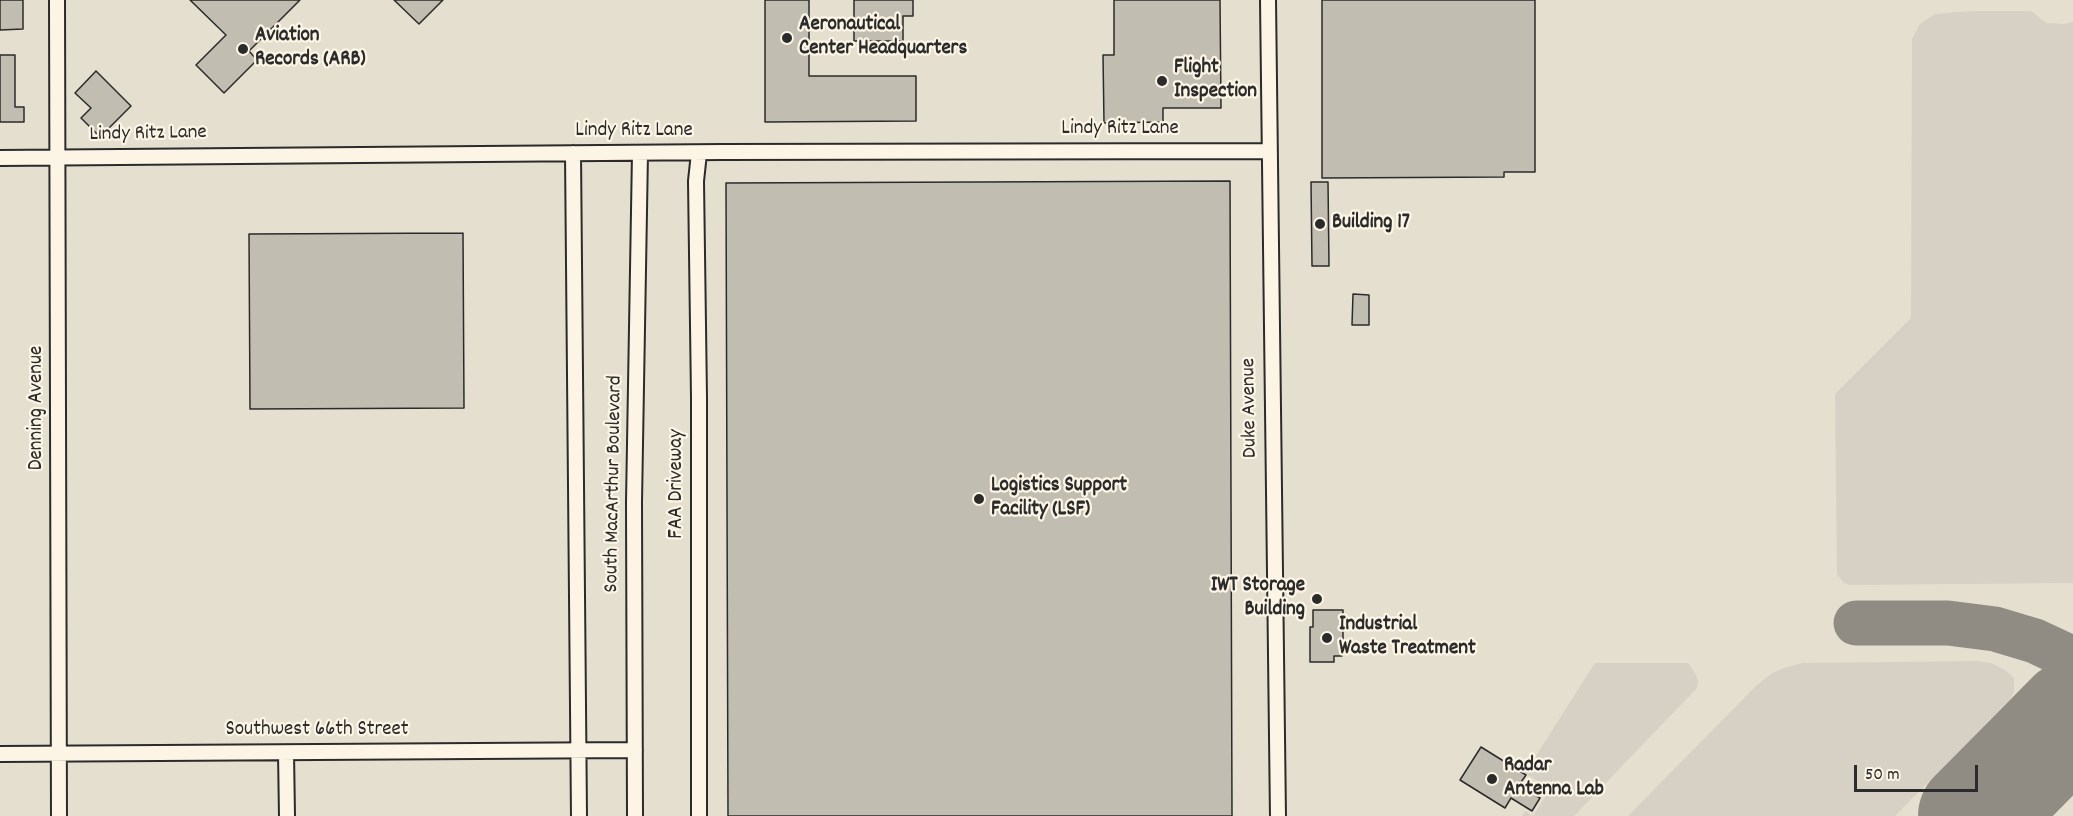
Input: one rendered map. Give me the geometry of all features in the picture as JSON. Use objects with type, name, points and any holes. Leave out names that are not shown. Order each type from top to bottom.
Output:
[{"type":"street","name":"Denning Avenue","points":[[57,0],[60,816]]},
{"type":"street","name":"Duke Avenue","points":[[1268,0],[1268,151],[1278,816]]},
{"type":"street","name":"Lindy Ritz Lane","points":[[0,158],[573,153],[1268,151]]},
{"type":"street","points":[[573,153],[579,816]]},
{"type":"street","name":"South MacArthur Boulevard","points":[[635,816],[634,502],[640,153]]},
{"type":"street","name":"FAA Driveway","points":[[699,153],[696,181],[699,398],[699,816]]},
{"type":"street","name":"Southwest 66th Street","points":[[0,754],[635,750]]},
{"type":"street","points":[[286,753],[287,816]]},
{"type":"shaded area","points":[[0,0],[2073,0],[2073,816],[0,816]]},
{"type":"shaded area","points":[[1971,11],[2031,11],[2046,23],[2073,22],[2073,583],[1849,585],[1844,583],[1837,574],[1835,394],[1911,318],[1912,39],[1920,24],[1935,14]]},
{"type":"shaded area","points":[[1977,661],[1991,663],[2005,670],[2014,678],[2014,693],[1895,816],[1628,816],[1757,685],[1772,673],[1803,663]]},
{"type":"shaded area","points":[[1595,663],[1688,663],[1698,681],[1697,688],[1574,816],[1533,816],[1550,789],[1525,773]]},
{"type":"shaded area","points":[[1525,811],[1533,816],[1522,816]]},
{"type":"building","points":[[0,0],[23,0],[23,29],[0,30]]},
{"type":"building","name":"Aviation Records (ARB)","points":[[190,0],[300,0],[249,51],[257,60],[224,93],[196,65],[226,35]]},
{"type":"building","name":"Aviation Records (ARB)","points":[[394,0],[443,0],[419,24]]},
{"type":"building","name":"Aeronautical Center Headquarters","points":[[765,0],[809,0],[809,76],[916,76],[916,121],[765,122]]},
{"type":"building","name":"Aeronautical Center Headquarters","points":[[854,0],[913,0],[913,16],[903,16],[903,41],[854,41]]},
{"type":"building","name":"Flight Inspection","points":[[1114,0],[1220,0],[1221,108],[1163,108],[1163,122],[1104,123],[1103,55],[1114,55]]},
{"type":"building","points":[[1322,0],[1535,0],[1535,172],[1504,172],[1504,177],[1322,178]]},
{"type":"building","points":[[0,55],[15,55],[15,107],[24,107],[24,122],[0,122]]},
{"type":"building","points":[[96,71],[131,106],[100,137],[81,118],[91,108],[75,93]]},
{"type":"building","name":"Logistics Support Facility (LSF)","points":[[1230,181],[1232,816],[728,816],[726,183]]},
{"type":"building","name":"Building 17","points":[[1311,182],[1328,182],[1329,266],[1312,266]]},
{"type":"building","points":[[463,233],[464,408],[250,409],[249,234]]},
{"type":"building","points":[[1353,294],[1369,295],[1369,325],[1352,325]]},
{"type":"building","name":"Industrial Waste Treatment","points":[[1313,610],[1343,610],[1342,656],[1334,656],[1334,662],[1310,662],[1310,627],[1313,627]]},
{"type":"building","name":"Radar Antenna Lab","points":[[1481,747],[1526,775],[1519,785],[1540,798],[1532,811],[1511,798],[1505,808],[1460,780]]},
{"type":"taxiway","points":[[1856,623],[1948,623],[1995,629],[2035,641],[2073,659]]},
{"type":"runway","points":[[1974,816],[2073,716]]},
{"type":"place","name":"Aeronautical Center Headquarters","points":[[787,38]]},
{"type":"place","name":"Aviation Records (ARB)","points":[[243,49]]},
{"type":"place","name":"Flight Inspection","points":[[1162,81]]},
{"type":"place","name":"Building 17","points":[[1320,224]]},
{"type":"place","name":"Logistics Support Facility (LSF)","points":[[979,499]]},
{"type":"place","name":"IWT Storage Building","points":[[1317,599]]},
{"type":"place","name":"Industrial Waste Treatment","points":[[1327,638]]},
{"type":"place","name":"Radar Antenna Lab","points":[[1492,779]]}]
